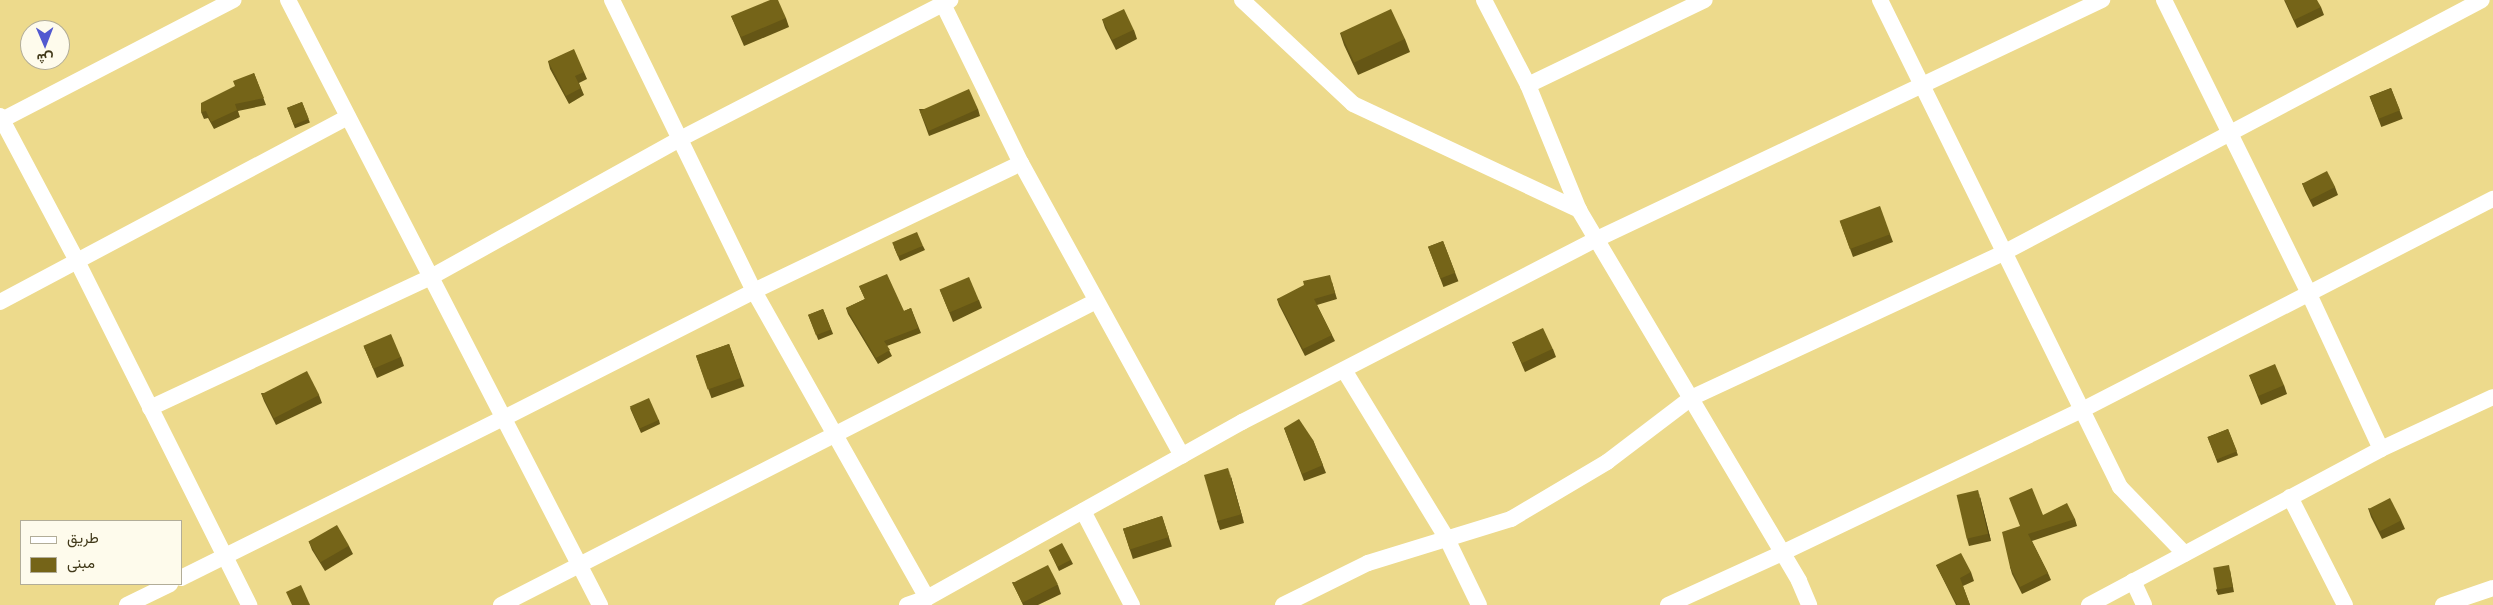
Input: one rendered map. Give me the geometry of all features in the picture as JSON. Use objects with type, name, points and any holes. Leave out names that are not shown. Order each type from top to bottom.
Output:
[{"type":"street","points":[[233,0],[1,119],[77,261],[249,605]]},
{"type":"street","points":[[288,0],[600,605]]},
{"type":"street","points":[[1242,0],[1353,104],[1579,210]]},
{"type":"street","points":[[1484,0],[1528,86],[1579,210],[1799,581],[1809,605]]},
{"type":"street","points":[[1528,86],[1705,0]]},
{"type":"street","points":[[1880,0],[2120,487],[2185,554]]},
{"type":"street","points":[[907,605],[927,598],[1182,456],[1597,239],[2102,0]]},
{"type":"street","points":[[2164,0],[2309,294],[2381,448]]},
{"type":"street","points":[[1283,605],[1368,563],[1511,519],[1607,462],[1691,398],[2005,252],[2482,0]]},
{"type":"street","points":[[617,1],[680,139],[754,291],[927,598]]},
{"type":"street","points":[[150,408],[431,277],[680,139],[944,1],[1021,163],[1182,456]]},
{"type":"street","points":[[0,302],[348,117]]},
{"type":"street","points":[[182,578],[504,418],[754,291],[1021,163]]},
{"type":"street","points":[[1668,605],[1782,553],[2082,410],[2493,199]]},
{"type":"street","points":[[502,605],[1096,301]]},
{"type":"street","points":[[1344,370],[1447,539],[1479,605]]},
{"type":"street","points":[[2089,605],[2381,448],[2493,397]]},
{"type":"street","points":[[2290,497],[2345,605]]},
{"type":"street","points":[[1084,511],[1132,605]]},
{"type":"street","points":[[2133,582],[2144,605]]},
{"type":"street","points":[[127,605],[168,585]]},
{"type":"street","points":[[2443,605],[2493,588]]},
{"type":"building","points":[[770,0],[778,0],[786,18],[741,37],[731,16]]},
{"type":"building","points":[[2285,0],[2317,0],[2321,7],[2294,20]]},
{"type":"building","points":[[1124,9],[1134,30],[1112,40],[1102,19]]},
{"type":"building","points":[[1391,9],[1405,39],[1354,63],[1340,33]]},
{"type":"building","points":[[574,49],[584,72],[575,76],[581,88],[566,96],[548,61]]},
{"type":"building","points":[[254,73],[264,98],[235,104],[237,110],[211,122],[206,111],[201,112],[201,103],[235,86],[233,81]]},
{"type":"building","points":[[2391,88],[2400,110],[2379,119],[2370,97]]},
{"type":"building","points":[[969,89],[978,109],[929,131],[920,111]]},
{"type":"building","points":[[302,102],[309,119],[294,125],[287,108]]},
{"type":"building","points":[[2327,171],[2335,187],[2310,200],[2302,184]]},
{"type":"building","points":[[1880,206],[1890,234],[1850,249],[1840,221]]},
{"type":"building","points":[[917,232],[923,246],[898,256],[892,243]]},
{"type":"building","points":[[1443,241],[1455,273],[1440,278],[1428,247]]},
{"type":"building","points":[[887,274],[904,311],[911,308],[918,328],[884,341],[890,350],[876,358],[846,308],[865,299],[859,286]]},
{"type":"building","points":[[1330,275],[1335,293],[1314,299],[1332,335],[1303,349],[1277,299],[1304,285],[1303,281]]},
{"type":"building","points":[[969,277],[979,300],[949,313],[940,290]]},
{"type":"building","points":[[823,309],[831,330],[816,335],[808,315]]},
{"type":"building","points":[[1543,328],[1553,349],[1522,363],[1512,342]]},
{"type":"building","points":[[391,334],[401,357],[373,369],[363,346]]},
{"type":"building","points":[[729,344],[741,378],[708,389],[696,355]]},
{"type":"building","points":[[2275,364],[2284,385],[2258,396],[2249,375]]},
{"type":"building","points":[[307,371],[319,395],[274,418],[262,394]]},
{"type":"building","points":[[649,398],[659,420],[640,428],[630,407]]},
{"type":"building","points":[[1299,419],[1313,440],[1323,465],[1302,474],[1284,428]]},
{"type":"building","points":[[2228,429],[2237,451],[2217,459],[2208,437]]},
{"type":"building","points":[[1228,468],[1241,514],[1217,521],[1204,475]]},
{"type":"building","points":[[2032,488],[2043,515],[2067,503],[2075,519],[2028,534],[2048,573],[2020,587],[2010,567],[2002,532],[2020,526],[2009,498]]},
{"type":"building","points":[[1978,490],[1988,534],[1967,539],[1957,495]]},
{"type":"building","points":[[2390,498],[2401,520],[2380,531],[2369,509]]},
{"type":"building","points":[[1162,516],[1169,537],[1130,550],[1123,529]]},
{"type":"building","points":[[337,525],[349,546],[320,562],[308,542]]},
{"type":"building","points":[[1062,543],[1071,560],[1058,567],[1049,550]]},
{"type":"building","points":[[1961,553],[1971,572],[1960,578],[1970,605],[1957,605],[1936,565]]},
{"type":"building","points":[[1048,565],[1058,585],[1022,603],[1012,583]]},
{"type":"building","points":[[2229,565],[2233,587],[2217,589],[2213,568]]},
{"type":"building","points":[[301,585],[310,605],[292,605],[286,592]]}]
